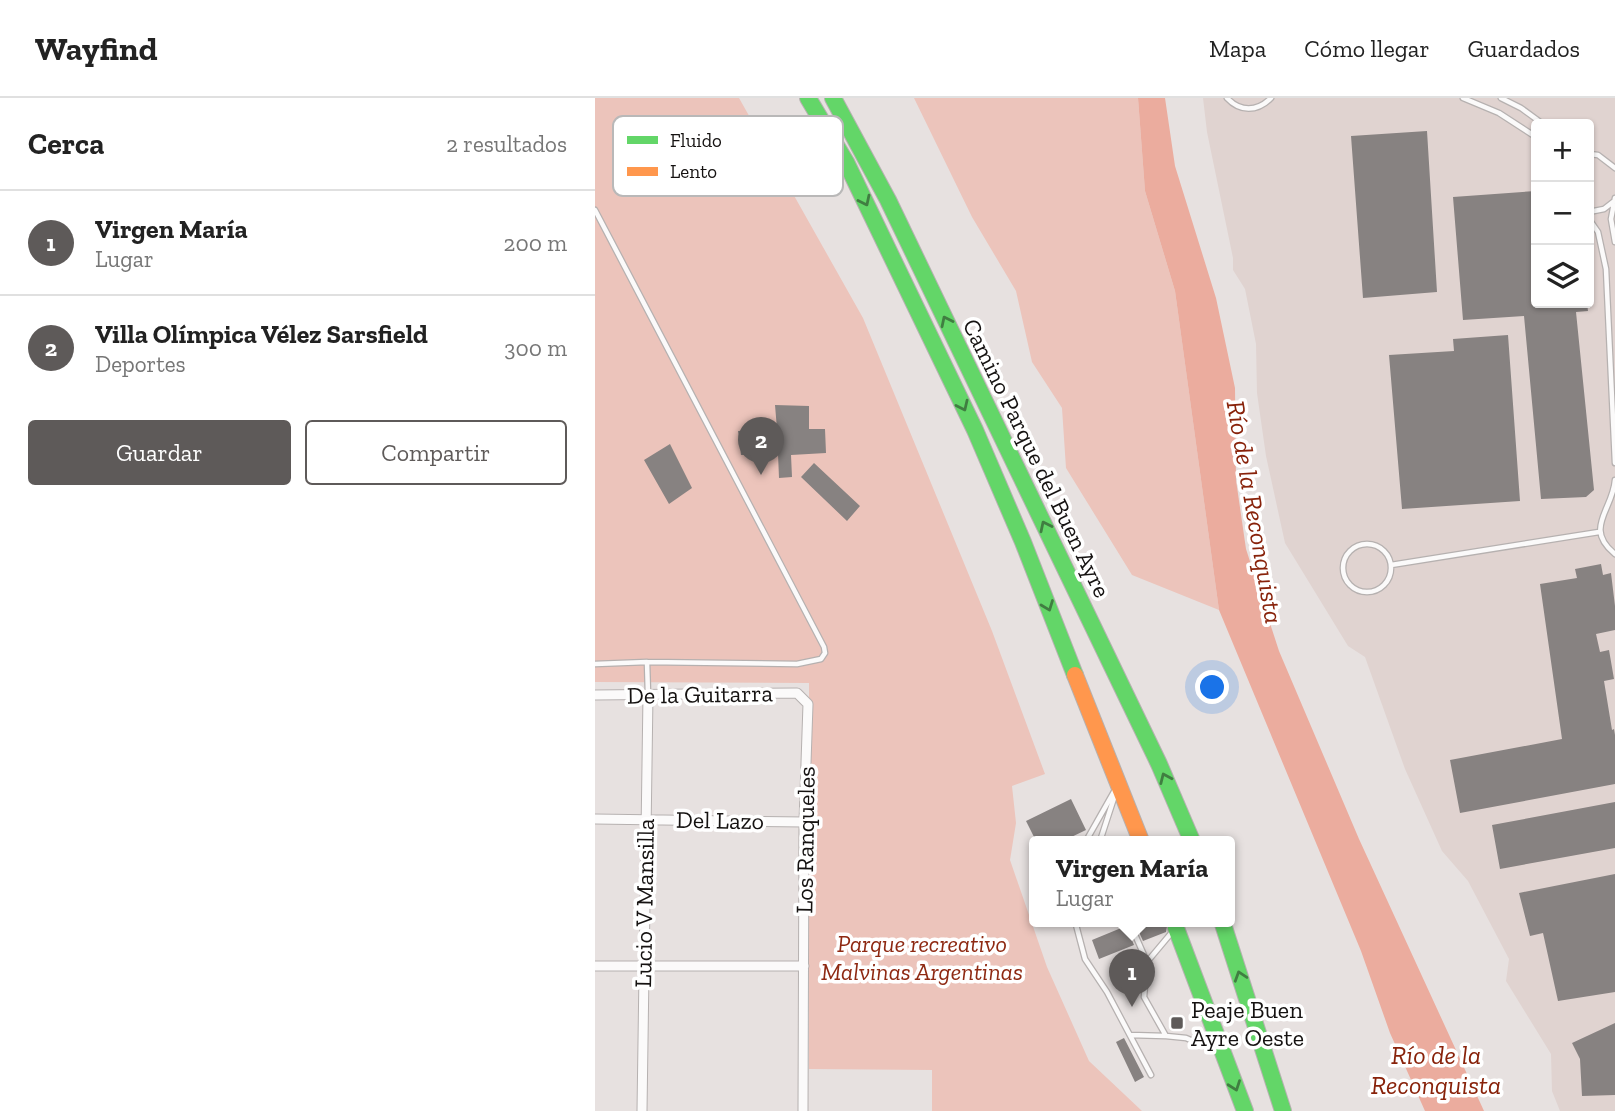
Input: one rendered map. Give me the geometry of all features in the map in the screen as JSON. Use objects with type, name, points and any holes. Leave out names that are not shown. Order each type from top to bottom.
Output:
[{"type":"highway","name":"Camino Parque del Buen Ayre","points":[[809,98],[819,116]]},
{"type":"highway","name":"Camino Parque del Buen Ayre","points":[[834,98],[888,200],[1159,764],[1190,836]]},
{"type":"highway","name":"Camino Parque del Buen Ayre","points":[[843,157],[975,430],[1023,542],[1138,836]]},
{"type":"highway","points":[[1224,927],[1283,1111]]},
{"type":"highway","points":[[1176,928],[1245,1111]]},
{"type":"street","name":"De la Guitarra","points":[[595,695],[789,692],[804,697]]},
{"type":"street","name":"Lucio V Mansilla","points":[[642,1111],[648,695]]},
{"type":"street","name":"Los Ranqueles","points":[[803,1111],[804,822],[808,704],[804,697]]},
{"type":"street","name":"Del Lazo","points":[[595,819],[804,822]]},
{"type":"street","points":[[595,966],[804,966]]},
{"type":"lane","points":[[1227,98],[1240,108],[1252,109],[1271,98]]},
{"type":"lane","points":[[1463,98],[1499,114],[1531,134]]},
{"type":"lane","points":[[1501,98],[1536,119]]},
{"type":"lane","points":[[1594,155],[1615,167]]},
{"type":"lane","points":[[1594,211],[1604,209],[1614,200]]},
{"type":"lane","points":[[1614,200],[1611,219],[1615,242]]},
{"type":"lane","points":[[595,210],[819,635],[825,653],[821,659],[797,664],[595,664]]},
{"type":"lane","points":[[1594,226],[1598,232],[1606,268],[1615,463]]},
{"type":"lane","points":[[1615,480],[1613,502],[1599,523],[1599,532],[1604,543],[1615,554]]},
{"type":"lane","points":[[1391,565],[1599,532]]},
{"type":"lane","points":[[1360,545],[1376,546],[1383,550],[1391,565],[1389,580],[1378,590],[1371,592],[1356,590],[1343,572],[1347,556],[1360,545]]},
{"type":"lane","points":[[647,662],[648,695]]},
{"type":"lane","points":[[1089,836],[1118,784]]},
{"type":"lane","points":[[1102,836],[1118,784]]},
{"type":"lane","points":[[1077,927],[1085,959],[1107,992],[1151,1075]]},
{"type":"lane","points":[[1132,927],[1147,962],[1144,997],[1166,1036]]},
{"type":"lane","points":[[1147,962],[1176,928]]},
{"type":"lane","points":[[1130,1035],[1186,1038],[1224,1054]]},
{"type":"shaded area","points":[[1203,98],[1615,98],[1615,1111],[1560,1111],[1552,1091],[1551,1054],[1506,981],[1509,959],[1468,881],[1442,851],[1405,769],[1365,657],[1348,646],[1285,543],[1266,456],[1257,393],[1256,344],[1245,289],[1233,270],[1233,258],[1207,132]]},
{"type":"green space","name":"Parque recreativo Malvinas Argentinas","points":[[595,98],[739,98],[749,116],[613,116],[613,196],[794,196],[863,318],[992,631],[1045,774],[1012,786],[1016,823],[1010,860],[1029,915],[1029,927],[1033,927],[1047,967],[1089,1061],[1142,1111],[932,1111],[932,1070],[809,1069],[809,683],[595,682]]},
{"type":"green space","points":[[914,98],[1138,98],[1145,191],[1175,291],[1219,610],[1132,575],[1066,468],[1062,408],[1032,362],[1016,291],[972,217]]},
{"type":"water","name":"Río de la Reconquista","points":[[1138,98],[1165,98],[1175,166],[1216,298],[1235,388],[1236,480],[1246,549],[1279,651],[1359,839],[1484,1111],[1425,1111],[1390,1033],[1361,951],[1219,610],[1175,291],[1145,191]]},
{"type":"building","points":[[1427,131],[1437,292],[1363,298],[1351,136]]},
{"type":"building","points":[[1531,191],[1531,308],[1588,308],[1588,311],[1576,312],[1594,490],[1586,497],[1541,499],[1524,316],[1463,320],[1453,197]]},
{"type":"building","points":[[1508,335],[1520,501],[1402,509],[1389,355],[1454,351],[1453,339]]},
{"type":"building","points":[[775,405],[809,406],[809,429],[825,429],[826,453],[791,455],[792,477],[779,478],[778,454],[741,455],[738,431],[777,429]]},
{"type":"building","points":[[670,444],[692,488],[669,504],[644,460]]},
{"type":"building","points":[[814,463],[860,506],[847,521],[801,477]]},
{"type":"building","points":[[1601,564],[1603,575],[1611,573],[1615,606],[1615,630],[1596,634],[1600,652],[1609,650],[1614,679],[1604,681],[1615,735],[1615,784],[1460,813],[1450,760],[1562,739],[1540,584],[1577,578],[1575,569]]},
{"type":"building","points":[[1071,799],[1086,830],[1073,836],[1034,836],[1026,821]]},
{"type":"building","points":[[1615,802],[1615,848],[1500,869],[1492,825]]},
{"type":"building","points":[[1615,874],[1615,992],[1558,1001],[1543,933],[1530,936],[1519,893]]},
{"type":"building","points":[[1126,927],[1134,945],[1099,959],[1092,940]]},
{"type":"building","points":[[1137,927],[1167,927],[1166,932],[1143,941]]},
{"type":"building","points":[[1615,1023],[1615,1095],[1582,1096],[1580,1059],[1572,1043]]},
{"type":"building","points":[[1124,1038],[1144,1077],[1135,1082],[1116,1042]]},
{"type":"traffic: fast","points":[[808,98],[819,116]]},
{"type":"traffic: fast","points":[[833,98],[843,116]]},
{"type":"traffic: fast","points":[[843,117],[888,200],[1159,764],[1190,836]]},
{"type":"traffic: fast","points":[[843,157],[975,430],[1023,542],[1075,675]]},
{"type":"traffic: fast","points":[[1224,927],[1283,1111]]},
{"type":"traffic: fast","points":[[1176,928],[1245,1111]]},
{"type":"traffic: slow","points":[[1075,675],[1139,836]]},
{"type":"place","name":"Villa Olímpica Vélez Sarsfield","points":[[761,475]]},
{"type":"place","name":"Virgen María","points":[[1132,1007]]},
{"type":"place","name":"Peaje Buen Ayre Oeste","points":[[1177,1023]]}]
